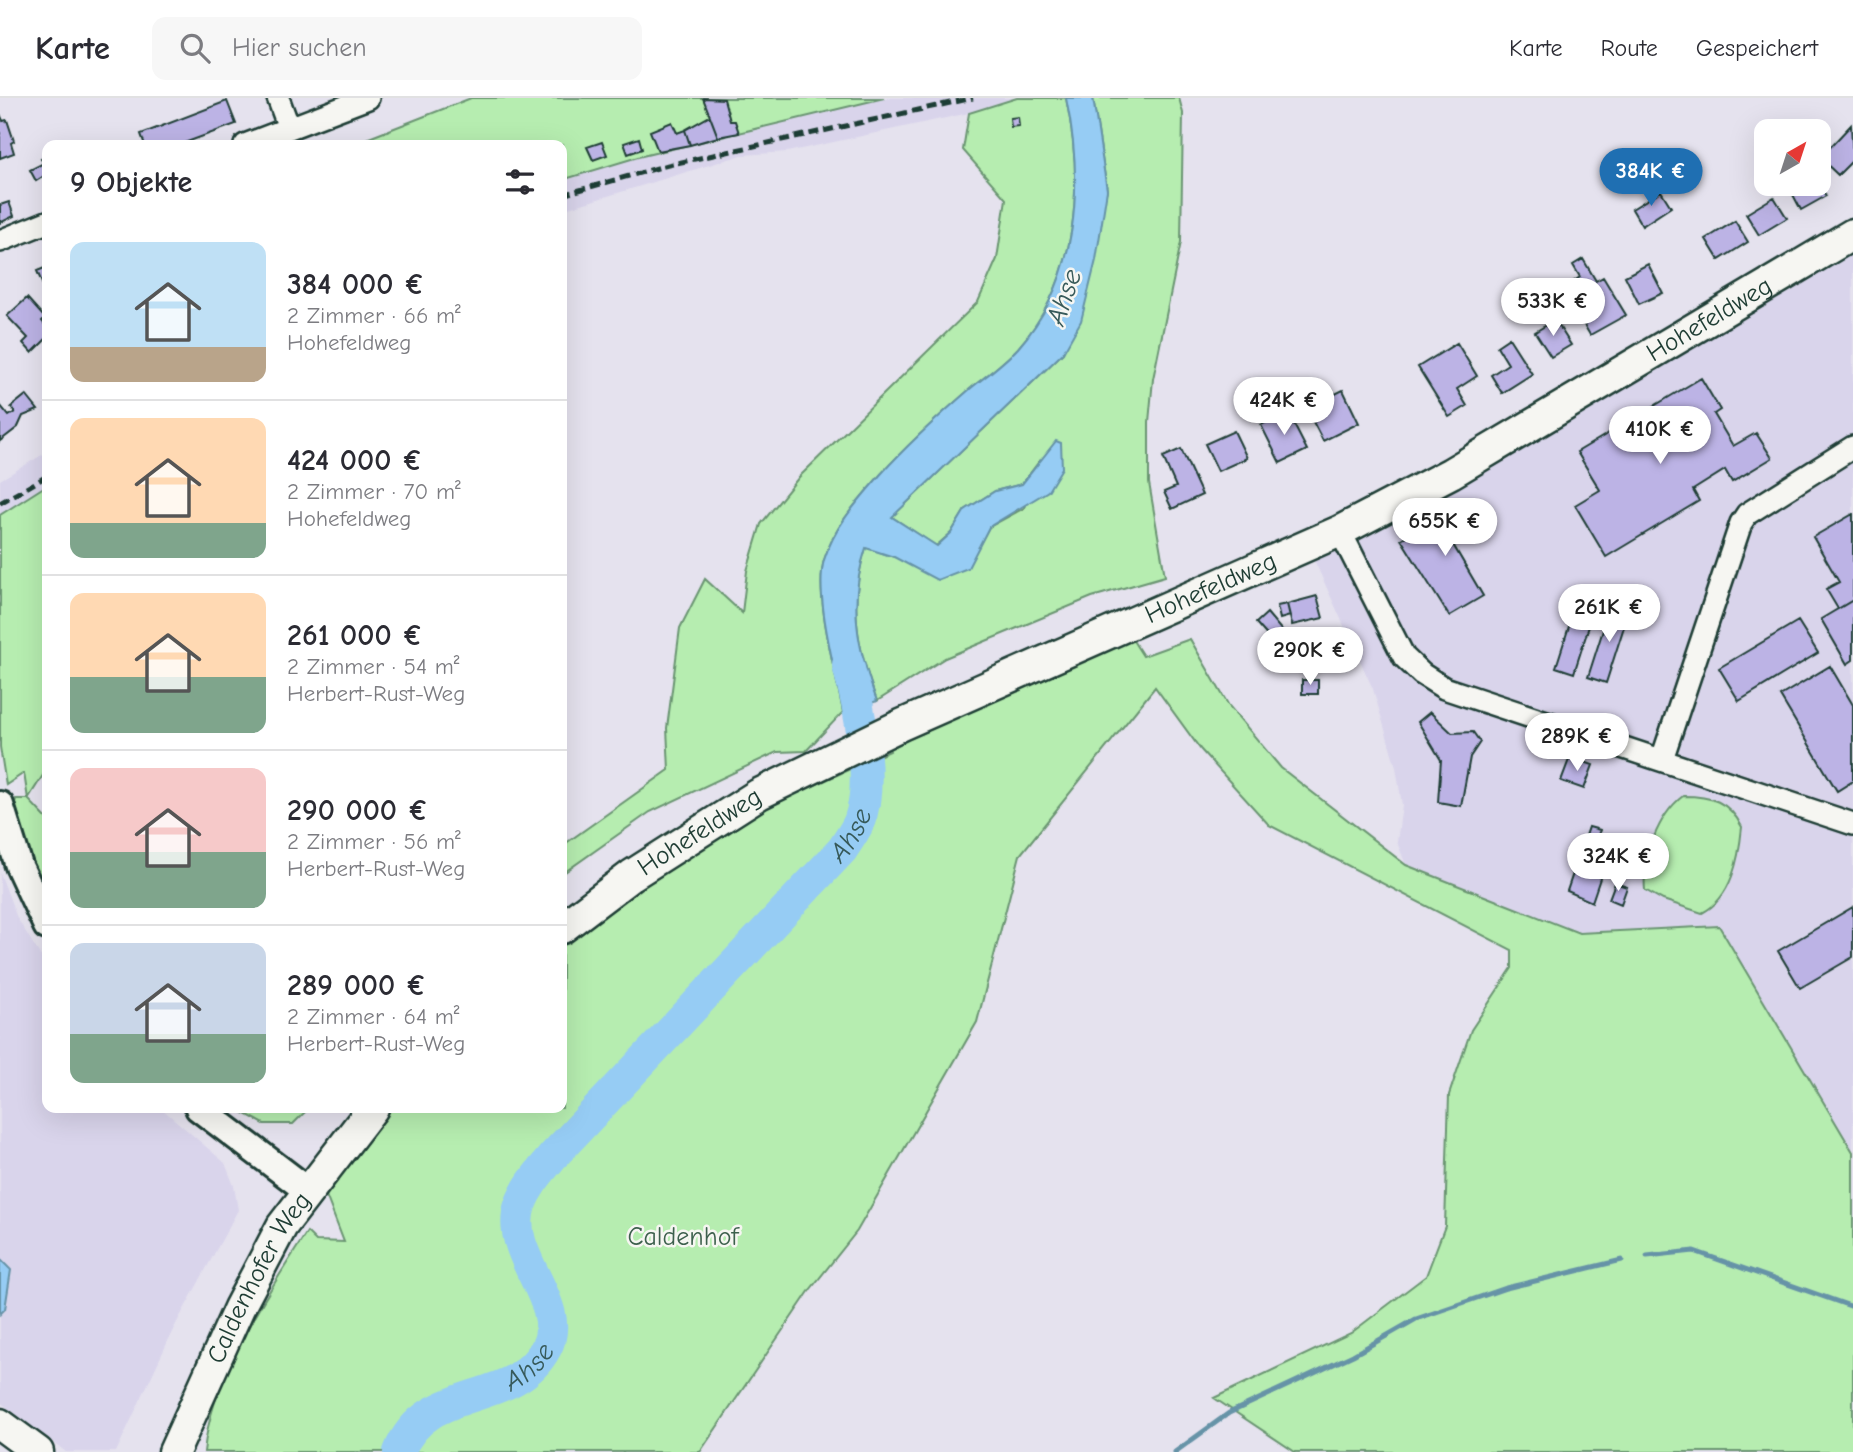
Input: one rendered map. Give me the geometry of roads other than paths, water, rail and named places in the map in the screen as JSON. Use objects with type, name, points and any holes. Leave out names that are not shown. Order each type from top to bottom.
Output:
[{"type":"main road","name":"Hohefeldweg","points":[[567,924],[632,875],[760,794],[901,725],[1340,531],[1451,473],[1853,234]]},
{"type":"main road","points":[[307,1190],[369,1113]]},
{"type":"main road","name":"Caldenhofer Weg","points":[[174,1452],[239,1308],[282,1226],[307,1190]]},
{"type":"main road","points":[[189,1419],[190,1452]]},
{"type":"main road","points":[[0,1424],[33,1449]]},
{"type":"street","points":[[278,98],[289,128]]},
{"type":"street","points":[[258,140],[369,98]]},
{"type":"street","points":[[0,241],[42,224]]},
{"type":"street","points":[[1662,759],[1741,523],[1747,514],[1853,447]]},
{"type":"street","points":[[1340,531],[1404,657],[1422,674],[1456,692],[1853,824]]},
{"type":"street","points":[[0,805],[19,866],[42,915]]},
{"type":"street","name":"Caldenhofer Weg","points":[[205,1113],[307,1190]]},
{"type":"water","points":[[1066,98],[1093,98],[1107,190],[1096,260],[1081,321],[1063,353],[892,517],[937,546],[951,533],[965,510],[995,491],[1022,484],[1056,441],[1061,443],[1062,468],[1048,491],[989,527],[968,568],[937,580],[894,557],[866,548],[857,587],[857,625],[864,663],[877,701],[843,712],[824,614],[824,560],[841,524],[864,493],[925,430],[1018,348],[1038,321],[1054,292],[1065,261],[1075,197],[1072,131]]},
{"type":"water","points":[[0,1259],[11,1270],[5,1309],[0,1314]]},
{"type":"waterway","name":"Ahse","points":[[399,1452],[412,1430],[429,1415],[449,1404],[513,1380],[531,1367],[546,1348],[551,1331],[550,1314],[520,1242],[517,1224],[520,1205],[526,1192],[553,1156],[842,850],[859,822],[866,786],[864,744],[848,665]]},
{"type":"waterway","points":[[1647,1256],[1694,1251],[1853,1307]]},
{"type":"waterway","points":[[1175,1452],[1229,1413],[1353,1355],[1416,1319],[1506,1288],[1622,1260]]},
{"type":"railway","points":[[567,194],[668,165],[973,98]]},
{"type":"railway","points":[[0,503],[42,479]]},
{"type":"park label","name":"Caldenhof","points":[[683,1237]]}]
